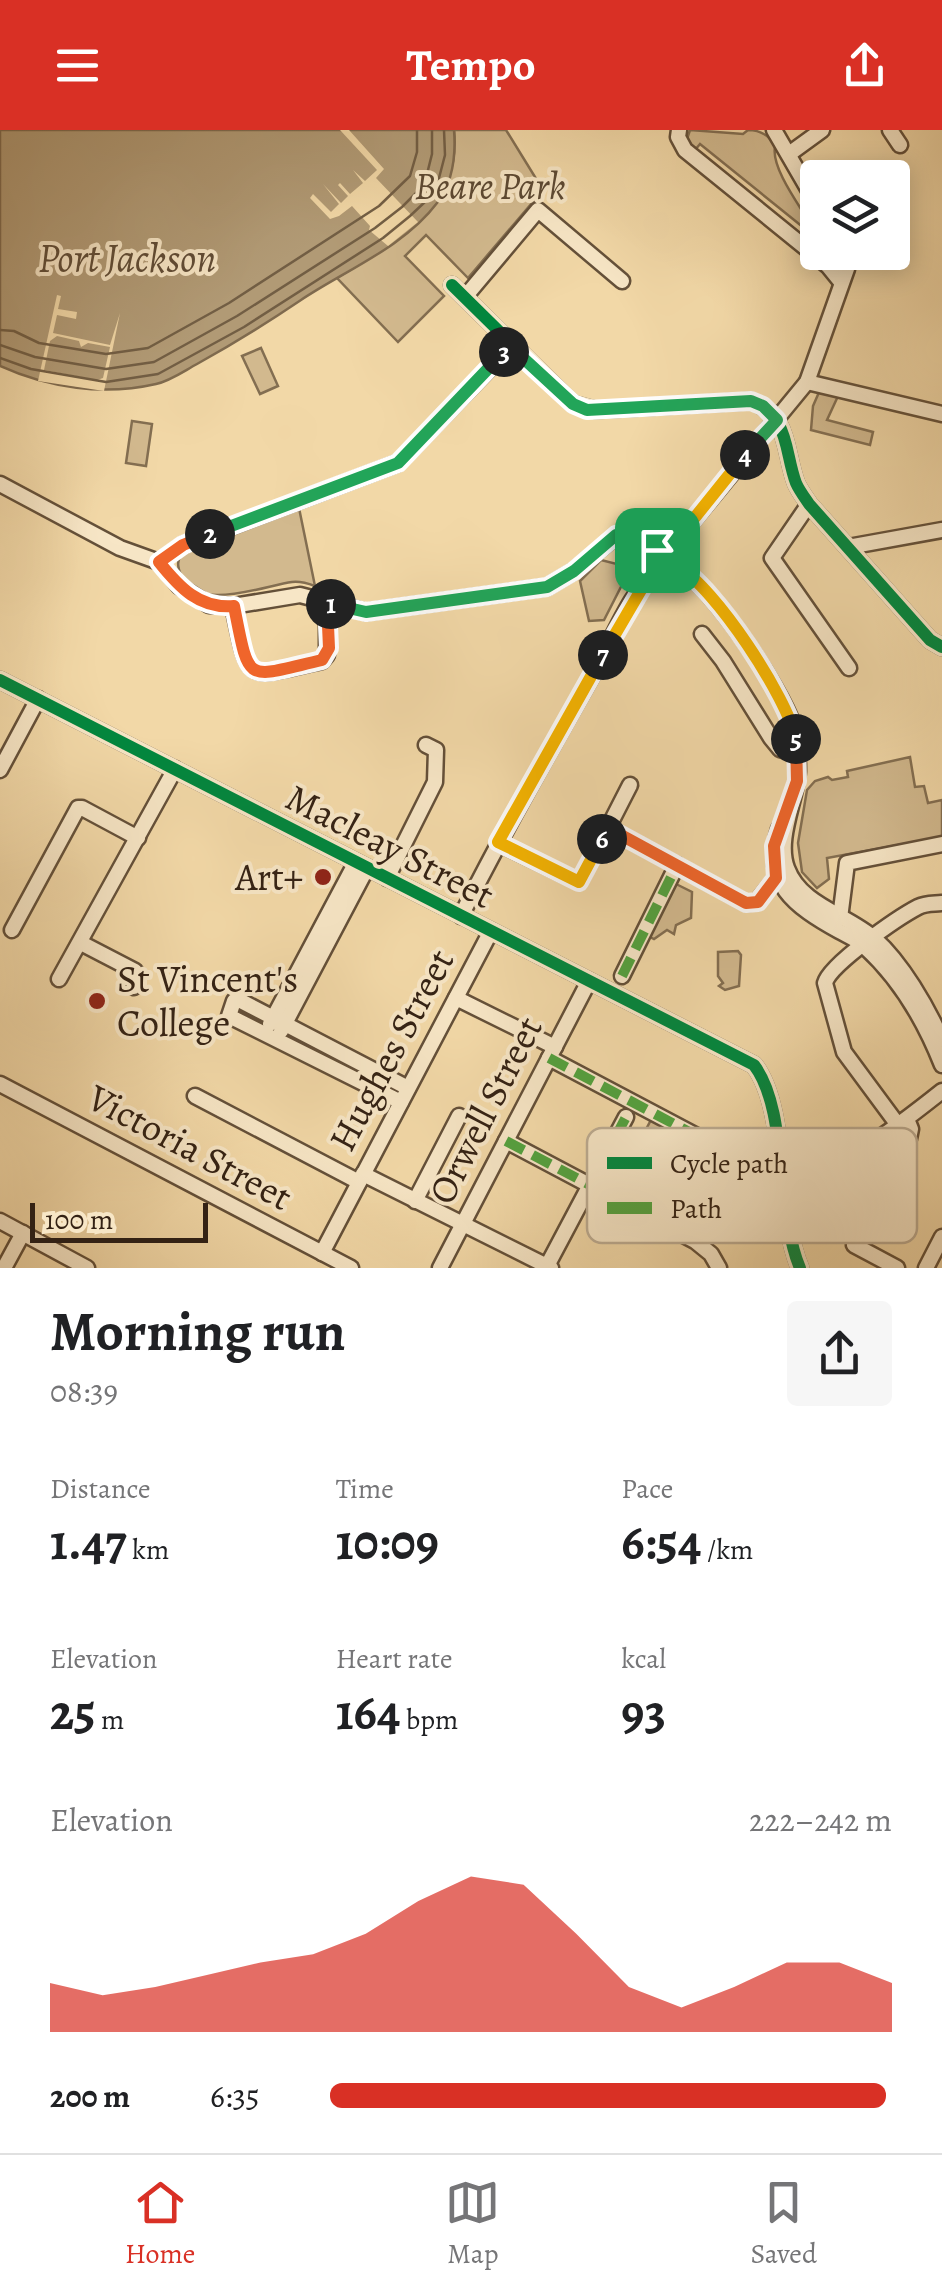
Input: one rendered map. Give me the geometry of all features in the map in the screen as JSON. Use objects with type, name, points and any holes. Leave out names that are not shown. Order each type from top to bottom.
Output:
[{"type":"street","points":[[679,130],[679,141],[685,150],[800,233]]},
{"type":"street","points":[[774,130],[800,174]]},
{"type":"street","points":[[789,154],[822,130]]},
{"type":"street","points":[[890,130],[900,146]]},
{"type":"street","points":[[465,298],[538,210],[622,282]]},
{"type":"street","points":[[677,566],[666,571],[658,568],[654,559],[807,382],[836,304],[841,282],[838,270]]},
{"type":"street","points":[[452,285],[510,346],[573,404],[587,410],[751,401],[763,406],[777,420],[792,458],[796,483],[809,504],[942,649],[941,663]]},
{"type":"street","points":[[159,562],[183,545],[398,463],[510,346]]},
{"type":"street","points":[[807,382],[942,414]]},
{"type":"street","points":[[0,484],[120,548],[159,562],[192,597],[210,605],[234,606],[300,594],[366,612],[535,590],[557,582],[601,546],[627,532],[647,537],[680,554],[677,566]]},
{"type":"street","points":[[809,504],[772,558],[850,668]]},
{"type":"street","points":[[848,546],[942,530]]},
{"type":"street","points":[[677,566],[688,572],[724,613],[793,726],[798,754],[794,796],[774,846],[782,874],[801,906],[868,941],[916,1011],[942,1065]]},
{"type":"street","points":[[461,916],[620,624],[658,568]]},
{"type":"street","points":[[234,606],[245,663],[252,671],[263,674],[322,660],[327,655],[327,603]]},
{"type":"street","points":[[702,634],[771,738],[780,748],[798,754]]},
{"type":"street","name":"Macleay Street","points":[[0,680],[754,1066],[768,1090],[774,1128]]},
{"type":"street","points":[[0,751],[34,697]]},
{"type":"street","points":[[0,770],[34,697]]},
{"type":"street","points":[[387,878],[435,782],[436,750],[426,744]]},
{"type":"street","points":[[64,974],[175,769]]},
{"type":"street","points":[[498,842],[579,882],[630,785]]},
{"type":"street","points":[[12,930],[78,808],[138,838]]},
{"type":"street","points":[[608,828],[746,903],[758,902],[782,874]]},
{"type":"street","points":[[840,918],[847,864],[942,844]]},
{"type":"street","points":[[271,1037],[361,865]]},
{"type":"street","points":[[622,976],[677,865]]},
{"type":"street","points":[[782,874],[868,941],[928,1009],[940,1031]]},
{"type":"street","points":[[909,1128],[844,1052],[826,983],[828,972],[868,941],[918,907],[942,904]]},
{"type":"street","name":"Hughes Street","points":[[322,1253],[491,931]]},
{"type":"street","points":[[82,943],[135,971],[138,978],[134,987]]},
{"type":"street","name":"Orwell Street","points":[[440,1268],[589,981]]},
{"type":"street","points":[[456,998],[686,1128]]},
{"type":"street","points":[[400,1102],[229,1016],[234,1001],[408,1088]]},
{"type":"street","name":"Victoria Street","points":[[0,1084],[351,1268]]},
{"type":"street","points":[[894,1128],[942,1091]]},
{"type":"street","points":[[194,1096],[549,1267],[587,1191]]},
{"type":"street","points":[[416,1201],[459,1116]]},
{"type":"street","points":[[620,1128],[626,1117]]},
{"type":"street","points":[[506,1141],[587,1183]]},
{"type":"street","points":[[0,1221],[87,1268]]},
{"type":"street","points":[[4,1268],[23,1233]]},
{"type":"street","points":[[926,1268],[942,1237]]},
{"type":"street","points":[[697,1243],[712,1254],[720,1268]]},
{"type":"street","points":[[795,1243],[800,1268]]},
{"type":"street","points":[[855,1243],[897,1268]]},
{"type":"green space","name":"Beare Park","points":[[454,130],[506,130],[543,190],[468,278],[426,235],[405,256],[444,296],[398,342],[337,278],[402,236],[436,203],[454,158]]},
{"type":"green space","points":[[690,130],[743,134],[752,130],[767,137],[775,147],[777,165],[787,187],[800,208],[800,225],[700,144],[695,150],[687,139]]},
{"type":"green space","points":[[261,348],[278,386],[260,394],[242,356]]},
{"type":"green space","points":[[820,390],[839,394],[827,420],[873,432],[870,445],[811,430],[813,406]]},
{"type":"green space","points":[[132,421],[152,424],[146,466],[126,463]]},
{"type":"green space","points":[[299,508],[315,586],[292,582],[215,595],[189,586],[181,575],[178,564],[182,553]]},
{"type":"green space","points":[[601,560],[617,564],[627,575],[604,620],[589,621],[580,581]]},
{"type":"green space","points":[[910,757],[915,787],[924,786],[928,803],[942,800],[942,837],[827,858],[829,879],[817,888],[802,872],[798,843],[807,790],[815,781],[848,777],[847,771]]},
{"type":"green space","points":[[676,884],[692,892],[691,918],[676,925],[674,934],[667,930],[654,939],[648,936]]},
{"type":"green space","points":[[738,951],[739,986],[725,990],[719,986],[723,983],[718,976],[718,952]]},
{"type":"green space","points":[[653,1116],[663,1122],[660,1128],[647,1128]]},
{"type":"water","name":"Port Jackson","points":[[0,130],[454,130],[454,149],[450,177],[437,203],[424,219],[374,257],[172,378],[136,388],[96,389],[57,385],[0,366]]},
{"type":"pier","points":[[340,130],[349,130],[384,169],[376,178],[418,222],[388,246],[369,230],[370,226],[352,206],[330,219],[310,198],[313,194],[331,212],[339,204],[323,184],[341,203],[348,196],[340,183],[350,194],[363,183],[353,170],[365,181],[377,170]]},
{"type":"pier","points":[[57,295],[61,296],[58,309],[77,312],[76,319],[57,315],[53,333],[110,345],[120,313],[104,391],[38,381]],"holes":[[[57,336],[79,341],[81,347],[88,343],[110,347],[103,378],[44,370],[50,341]]]},
{"type":"marked path","points":[[622,976],[677,865]]},
{"type":"marked path","points":[[549,1058],[682,1128]]},
{"type":"marked path","points":[[620,1128],[626,1117]]},
{"type":"marked path","points":[[506,1141],[587,1183]]},
{"type":"cycle path","points":[[452,285],[573,404],[596,410],[751,401],[764,408],[779,425],[796,483],[809,504],[930,640],[942,647]]},
{"type":"cycle path","points":[[0,680],[754,1065],[765,1084],[776,1128]]},
{"type":"cycle path","points":[[498,843],[579,882],[608,828],[746,903],[757,902],[776,878]]},
{"type":"cycle path","points":[[793,1243],[800,1268]]},
{"type":"place","name":"Art+","points":[[323,877]]},
{"type":"place","name":"St Vincent's College","points":[[97,1001]]},
{"type":"route","points":[[510,346],[573,404],[587,410],[751,401],[763,406],[777,420],[672,546],[680,554],[677,566],[688,572],[724,613],[793,726],[798,754],[794,796],[774,846],[776,878],[758,902],[746,903],[608,828],[579,882],[498,842],[614,635],[658,568],[654,559],[657,550],[647,537],[627,532],[616,535],[557,582],[523,593],[366,612],[327,603],[327,655],[322,660],[263,674],[252,671],[245,663],[234,606],[210,605],[192,597],[159,562],[183,545],[398,463],[510,346]]}]
